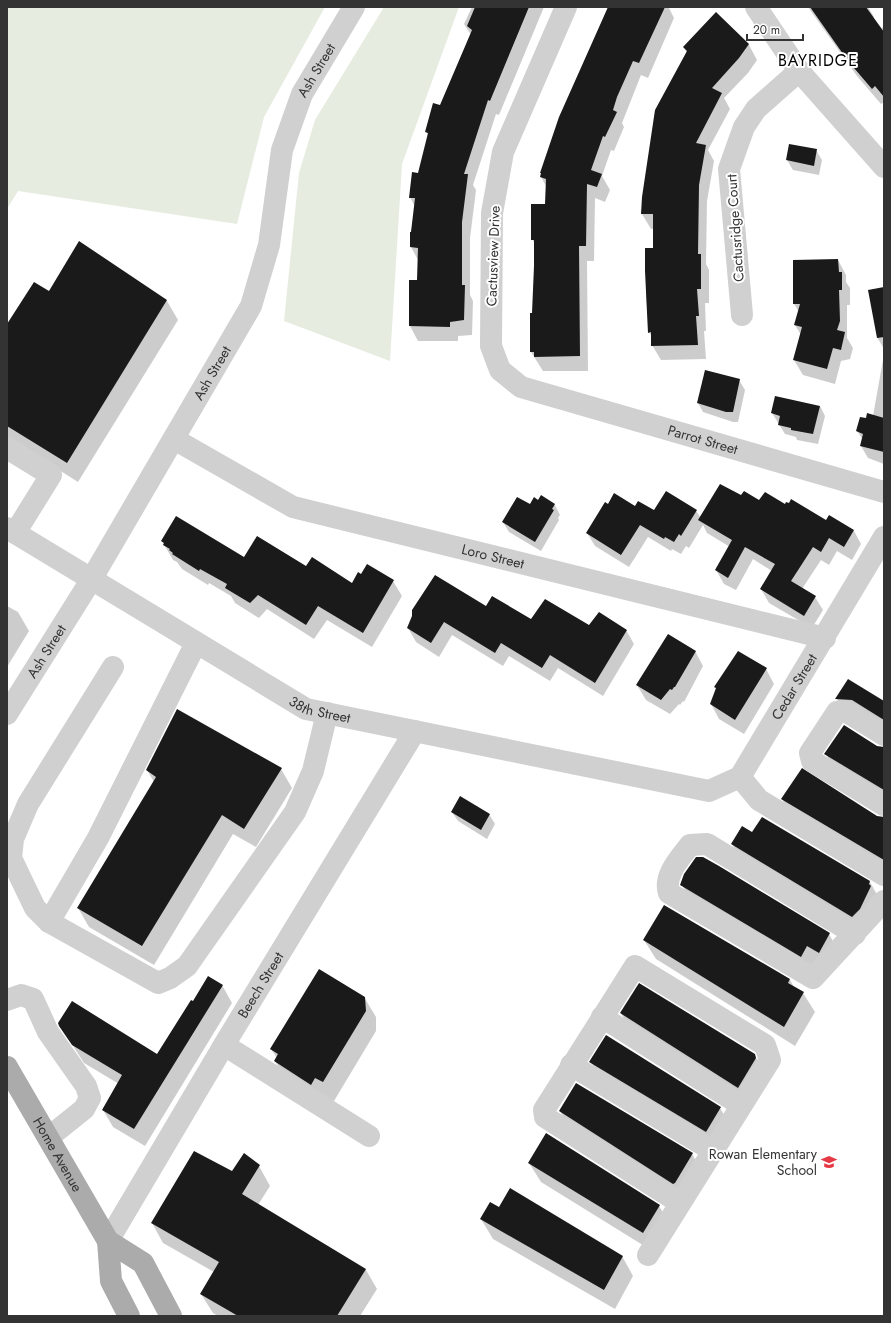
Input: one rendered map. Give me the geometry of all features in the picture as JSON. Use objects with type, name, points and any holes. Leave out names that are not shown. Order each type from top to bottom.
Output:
[{"type":"main road","name":"Home Avenue","points":[[7,1067],[108,1241],[111,1281],[129,1316]]},
{"type":"main road","name":"Home Avenue","points":[[108,1241],[143,1263],[171,1316]]},
{"type":"street","name":"Ash Street","points":[[7,714],[91,580],[251,306],[269,245],[282,150],[302,94],[354,7]]},
{"type":"street","name":"Cactusview Drive","points":[[521,387],[500,370],[491,346],[492,213],[503,152],[566,7]]},
{"type":"street","points":[[756,7],[799,71],[884,167]]},
{"type":"street","name":"Cactusridge Court","points":[[742,315],[729,169],[744,127],[756,109],[799,71]]},
{"type":"street","name":"Parrot Street","points":[[521,387],[884,492]]},
{"type":"street","name":"Loro Street","points":[[174,439],[293,507],[825,638]]},
{"type":"street","points":[[7,448],[51,475],[11,531]]},
{"type":"street","name":"38th Street","points":[[11,531],[306,709],[709,791],[740,777]]},
{"type":"street","name":"Cedar Street","points":[[740,777],[825,638],[884,537]]},
{"type":"street","points":[[49,922],[98,838],[196,643]]},
{"type":"street","points":[[113,667],[28,804],[13,839],[11,858],[35,908],[49,922],[158,983],[170,978],[187,966],[295,812],[313,771],[327,713]]},
{"type":"street","points":[[884,735],[845,711],[837,712],[810,753],[812,761],[884,804]]},
{"type":"street","name":"Beech Street","points":[[108,1241],[224,1045],[415,731]]},
{"type":"street","points":[[740,777],[759,800],[884,875]]},
{"type":"street","points":[[855,934],[707,844],[690,846],[674,866],[666,887],[669,894],[813,978],[855,934],[884,901]]},
{"type":"street","points":[[648,1255],[680,1203],[712,1150],[770,1060],[765,1045],[635,966],[571,1065],[544,1110],[544,1117],[680,1203]]},
{"type":"street","points":[[7,1000],[21,995],[33,999],[48,1032],[86,1086],[90,1098],[84,1109],[49,1137]]},
{"type":"street","points":[[602,1017],[741,1105]]},
{"type":"street","points":[[224,1045],[369,1136]]},
{"type":"street","points":[[571,1065],[712,1150]]},
{"type":"shaded area","points":[[7,7],[325,7],[264,117],[237,224],[18,191],[7,209]]},
{"type":"shaded area","points":[[384,7],[459,7],[402,164],[390,361],[284,321],[299,173],[315,120]]},
{"type":"building","points":[[475,7],[529,7],[490,101],[488,100],[464,174],[468,174],[462,222],[462,285],[465,285],[464,320],[450,322],[450,327],[409,326],[409,280],[417,280],[418,248],[410,247],[410,232],[415,198],[409,198],[412,172],[418,173],[428,133],[425,132],[433,103],[440,105],[472,30],[467,26]]},
{"type":"building","points":[[608,7],[665,7],[639,63],[633,61],[617,97],[613,110],[617,112],[605,137],[603,136],[591,170],[602,174],[597,187],[587,184],[586,246],[579,246],[580,356],[534,357],[534,352],[530,352],[530,313],[532,313],[534,266],[534,240],[531,240],[531,204],[545,204],[546,179],[540,177],[540,173],[559,117]]},
{"type":"building","points":[[810,7],[866,7],[884,32],[884,97],[875,86],[872,89],[848,61]]},
{"type":"building","points":[[716,12],[749,44],[739,58],[712,88],[722,93],[696,143],[706,145],[699,185],[698,254],[701,254],[701,289],[697,289],[699,316],[696,316],[698,345],[651,346],[651,332],[648,333],[645,248],[653,248],[653,214],[641,214],[642,197],[655,110],[687,51],[683,47]]},
{"type":"building","points":[[789,144],[817,149],[814,166],[786,160]]},
{"type":"building","points":[[79,241],[167,300],[67,463],[7,426],[7,324],[34,282],[49,291]]},
{"type":"building","points":[[838,259],[839,272],[842,272],[842,290],[839,290],[840,321],[837,330],[845,332],[841,350],[833,348],[827,369],[793,360],[802,327],[794,325],[800,304],[793,304],[793,260]]},
{"type":"building","points":[[884,287],[884,337],[877,338],[868,290]]},
{"type":"building","points":[[705,370],[740,379],[733,412],[726,412],[697,403]]},
{"type":"building","points":[[775,396],[820,406],[813,434],[791,430],[791,428],[778,425],[780,416],[771,413]]},
{"type":"building","points":[[867,413],[884,418],[884,452],[860,446],[863,434],[856,431],[860,417],[866,418]]},
{"type":"building","points":[[720,484],[741,495],[744,491],[759,500],[765,492],[785,504],[786,502],[789,503],[791,499],[826,520],[829,515],[854,530],[844,547],[829,538],[821,552],[813,547],[791,581],[816,596],[804,616],[760,589],[775,564],[745,547],[728,578],[715,570],[732,540],[698,520]]},
{"type":"building","points":[[666,491],[697,510],[681,536],[679,534],[674,542],[665,537],[664,539],[640,525],[621,555],[586,533],[605,502],[608,504],[614,493],[635,506],[638,501],[654,510]]},
{"type":"building","points":[[541,495],[555,504],[552,509],[554,510],[535,542],[502,522],[517,497],[530,504],[534,497],[538,500]]},
{"type":"building","points":[[176,516],[244,557],[257,536],[306,566],[312,557],[352,583],[358,572],[361,574],[367,564],[394,580],[363,633],[318,606],[306,625],[258,595],[250,603],[225,588],[227,584],[200,569],[199,571],[172,554],[173,553],[169,550],[170,549],[163,545],[164,543],[161,541]]},
{"type":"building","points":[[435,575],[486,606],[492,596],[531,619],[545,599],[589,625],[599,612],[627,630],[595,683],[550,655],[542,668],[501,643],[495,653],[444,622],[431,643],[407,628],[412,616],[412,610]]},
{"type":"building","points":[[668,634],[696,651],[675,687],[672,690],[670,689],[661,700],[636,685]]},
{"type":"building","points":[[738,651],[767,668],[735,720],[710,704],[716,688],[714,687]]},
{"type":"building","points":[[848,679],[884,701],[884,720],[852,700],[835,699]]},
{"type":"building","points":[[177,709],[282,768],[244,829],[222,815],[142,946],[77,908],[156,777],[146,770]]},
{"type":"building","points":[[844,725],[877,746],[884,747],[884,790],[824,754]]},
{"type":"building","points":[[802,768],[877,816],[884,817],[884,860],[781,799]]},
{"type":"building","points":[[460,796],[490,814],[481,830],[451,812]]},
{"type":"building","points":[[762,817],[870,881],[869,884],[871,886],[860,909],[852,917],[731,844],[742,826],[752,832]]},
{"type":"building","points":[[696,857],[703,857],[719,866],[830,933],[819,953],[807,946],[801,957],[680,885],[684,874]]},
{"type":"building","points":[[664,905],[790,979],[788,983],[804,992],[784,1027],[643,940]]},
{"type":"building","points":[[319,969],[365,997],[366,1011],[323,1082],[315,1078],[311,1085],[274,1061],[278,1054],[270,1049]]},
{"type":"building","points":[[208,976],[223,985],[134,1129],[102,1110],[122,1075],[72,1045],[59,1026],[58,1023],[72,1001],[157,1054]]},
{"type":"building","points":[[639,983],[755,1054],[756,1058],[738,1088],[620,1013]]},
{"type":"building","points":[[606,1035],[721,1107],[706,1132],[589,1062]]},
{"type":"building","points":[[576,1083],[693,1153],[675,1183],[673,1184],[559,1111]]},
{"type":"building","points":[[546,1133],[660,1205],[643,1233],[528,1163]]},
{"type":"building","points":[[194,1151],[232,1171],[244,1153],[260,1165],[242,1194],[366,1269],[337,1316],[238,1316],[200,1294],[219,1262],[151,1223]]},
{"type":"building","points":[[510,1188],[623,1256],[604,1290],[480,1219],[490,1202],[499,1207]]},
{"type":"place","name":"Rowan Elementary School","points":[[829,1162]]},
{"type":"district","name":"BAYRIDGE","points":[[818,60]]}]
